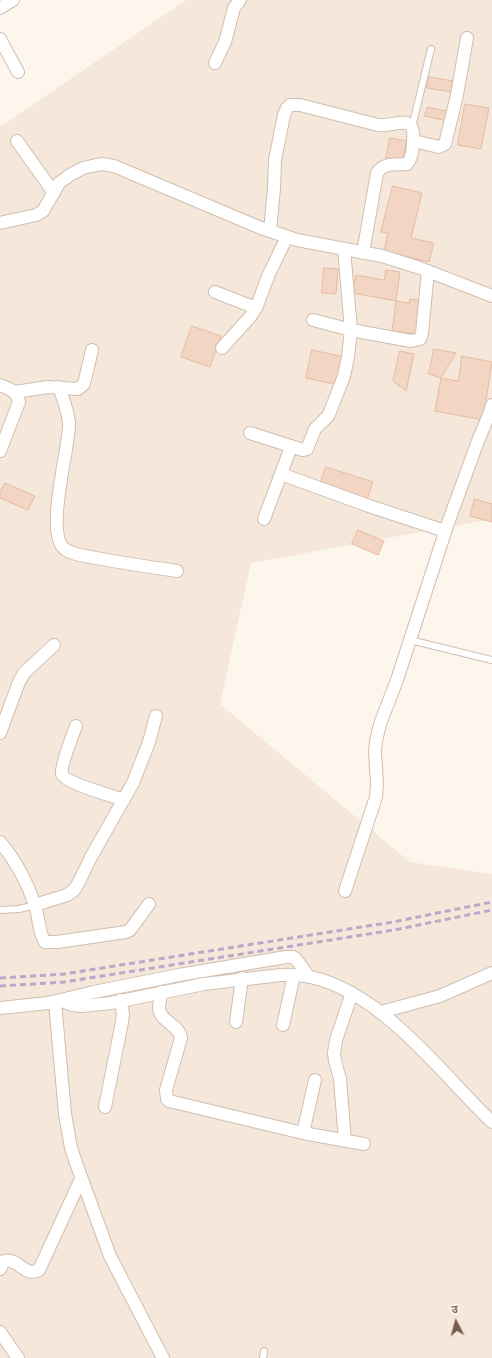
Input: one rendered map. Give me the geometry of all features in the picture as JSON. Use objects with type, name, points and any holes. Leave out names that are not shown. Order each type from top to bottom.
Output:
[{"type":"street","points":[[0,8],[13,0]]},
{"type":"street","points":[[215,63],[225,42],[234,8],[240,0]]},
{"type":"street","points":[[414,140],[439,147],[445,144],[457,95],[467,38]]},
{"type":"street","points":[[0,39],[18,72]]},
{"type":"street","points":[[270,231],[275,160],[284,115],[290,105],[300,105],[378,125],[406,122],[412,127],[414,140],[412,154],[407,164],[384,166],[380,169],[363,253]]},
{"type":"street","points":[[17,141],[54,193]]},
{"type":"street","points":[[0,223],[36,215],[43,211],[60,183],[70,174],[83,168],[102,164],[114,166],[270,231],[288,237],[382,256],[428,271],[492,296]]},
{"type":"street","points":[[222,348],[250,317],[256,308],[269,274],[288,237]]},
{"type":"street","points":[[250,433],[303,450],[307,449],[316,429],[328,416],[344,376],[351,330],[344,249]]},
{"type":"street","points":[[313,320],[351,330],[411,341],[420,339],[422,333],[428,271]]},
{"type":"street","points":[[215,292],[256,308]]},
{"type":"street","points":[[15,392],[33,389],[59,388],[73,390],[82,387],[92,350]]},
{"type":"street","points":[[0,385],[15,392],[19,402],[0,451]]},
{"type":"street","points":[[59,388],[65,404],[69,423],[56,512],[57,530],[60,544],[64,549],[73,553],[134,565],[177,571]]},
{"type":"street","points":[[345,891],[376,797],[376,741],[445,531],[491,410]]},
{"type":"street","points":[[264,519],[291,447]]},
{"type":"street","points":[[281,474],[369,506],[445,531]]},
{"type":"street","points":[[0,733],[3,716],[24,673],[54,645]]},
{"type":"street","points":[[35,905],[67,895],[74,890],[133,783],[150,742],[156,716]]},
{"type":"street","points":[[76,726],[63,764],[62,774],[74,783],[124,800]]},
{"type":"street","points":[[0,842],[19,868],[35,905],[45,942],[126,932],[132,928],[149,904]]},
{"type":"street","points":[[0,1008],[59,1001],[94,992],[179,975],[286,957],[293,957],[296,959],[309,977]]},
{"type":"street","points":[[381,1012],[440,996],[492,973]]},
{"type":"street","points":[[59,1001],[82,1006],[111,1003],[120,1000],[242,978],[294,975],[309,977],[330,983],[352,993],[381,1012],[454,1081],[492,1122]]},
{"type":"street","points":[[283,1025],[294,975]]},
{"type":"street","points":[[236,1022],[242,978]]},
{"type":"street","points":[[162,992],[159,1006],[160,1013],[178,1029],[181,1038],[166,1090],[169,1101],[303,1133],[364,1144]]},
{"type":"street","points":[[345,1141],[340,1079],[334,1053],[336,1040],[352,993]]},
{"type":"street","points":[[105,1107],[122,1022],[123,1013],[120,1000]]},
{"type":"street","points":[[59,1001],[65,1114],[71,1148],[110,1256],[163,1358]]},
{"type":"street","points":[[303,1133],[315,1080]]},
{"type":"street","points":[[0,1268],[4,1261],[8,1260],[27,1271],[32,1272],[39,1270],[81,1179]]},
{"type":"street","points":[[0,1332],[18,1358]]},
{"type":"lane","points":[[412,127],[431,49]]},
{"type":"lane","points":[[410,640],[492,660]]},
{"type":"lane","points":[[0,910],[18,909],[35,905]]},
{"type":"lane","points":[[263,1358],[264,1350]]},
{"type":"shaded area","points":[[186,0],[492,0],[492,519],[251,563],[220,704],[410,862],[492,874],[492,1358],[0,1358],[0,127]]},
{"type":"building","points":[[429,77],[453,81],[451,92],[427,88]]},
{"type":"building","points":[[465,104],[489,108],[481,149],[458,145]]},
{"type":"building","points":[[428,107],[449,112],[447,121],[425,116]]},
{"type":"building","points":[[390,138],[407,141],[402,162],[386,158]]},
{"type":"building","points":[[393,186],[422,193],[411,238],[434,243],[429,262],[384,251],[388,233],[381,232]]},
{"type":"building","points":[[324,268],[338,269],[336,294],[322,293]]},
{"type":"building","points":[[386,270],[400,272],[396,301],[352,293],[356,275],[384,280]]},
{"type":"building","points":[[410,299],[422,301],[418,334],[392,331],[396,301],[409,303]]},
{"type":"building","points":[[192,326],[221,336],[210,367],[181,357]]},
{"type":"building","points":[[434,349],[456,353],[441,378],[429,374]]},
{"type":"building","points":[[312,350],[345,357],[338,385],[306,378]]},
{"type":"building","points":[[400,351],[414,354],[406,391],[393,381]]},
{"type":"building","points":[[462,356],[492,362],[483,420],[435,411],[441,378],[458,381]]},
{"type":"building","points":[[326,467],[373,482],[367,500],[320,484]]},
{"type":"building","points":[[5,483],[35,496],[28,510],[0,498],[0,493]]},
{"type":"building","points":[[475,499],[492,504],[492,522],[470,516]]},
{"type":"building","points":[[358,530],[384,541],[378,555],[352,544]]},
{"type":"railway","points":[[0,978],[64,974],[393,922],[492,902]]},
{"type":"railway","points":[[0,986],[64,982],[394,930],[492,910]]}]
